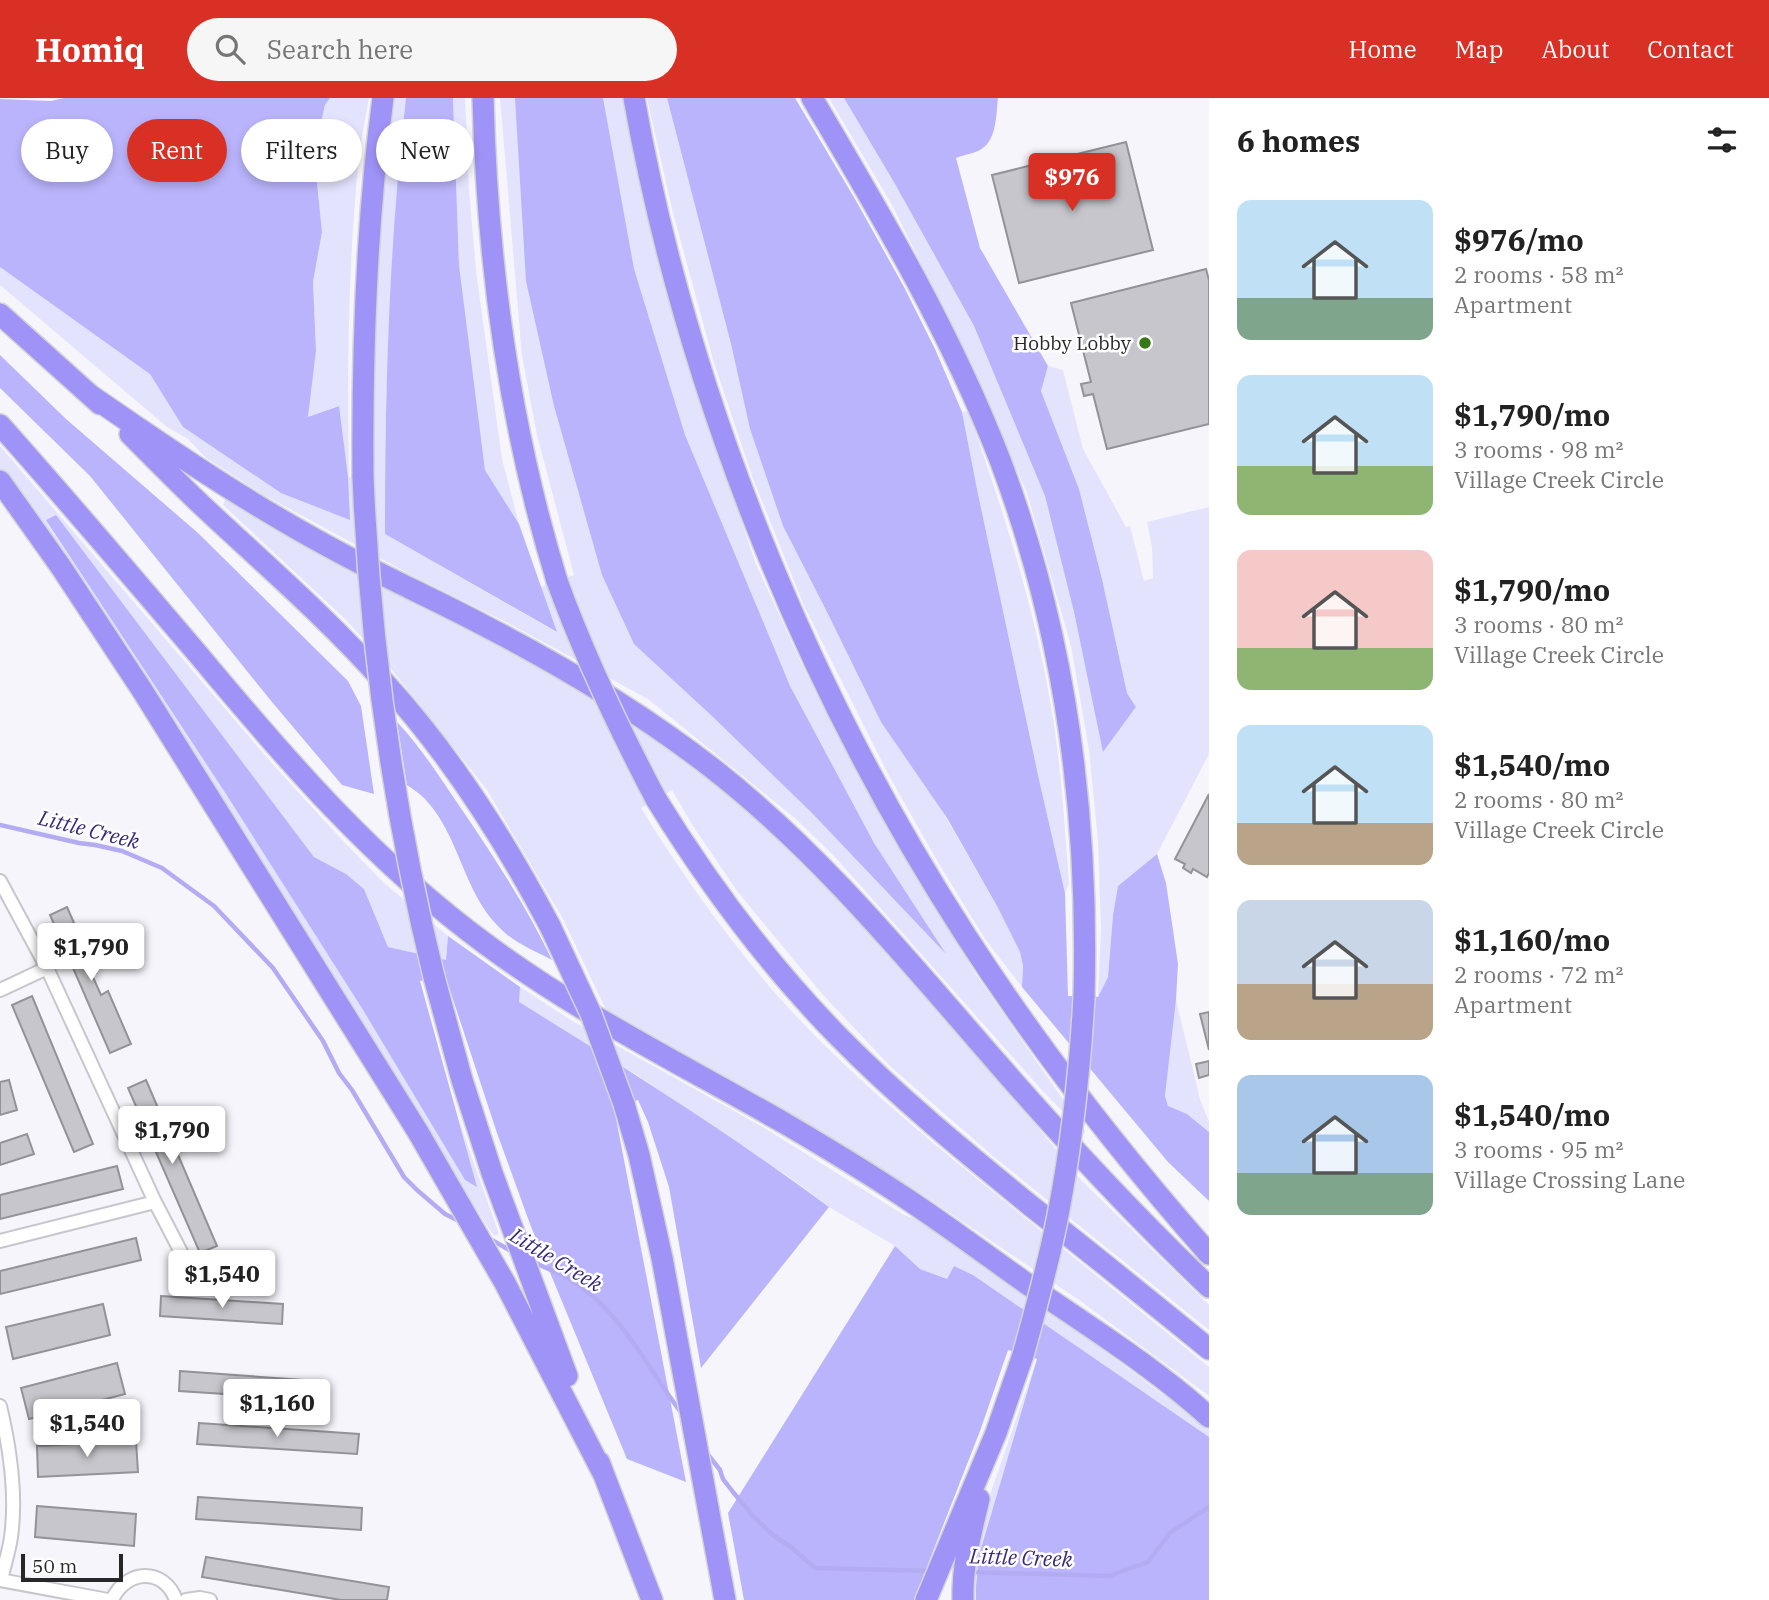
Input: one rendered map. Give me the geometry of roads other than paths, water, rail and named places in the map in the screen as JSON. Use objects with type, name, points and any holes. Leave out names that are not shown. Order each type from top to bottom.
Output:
[{"type":"highway","points":[[383,98],[367,261],[363,360],[363,477],[369,588],[386,739],[405,848],[434,977],[462,1080],[492,1173],[652,1600]]},
{"type":"highway","points":[[483,98],[491,228],[501,326],[527,472],[544,539],[574,626],[607,703],[656,799],[740,924],[838,1037],[947,1137],[1209,1349]]},
{"type":"highway","points":[[634,98],[671,263],[713,404],[763,543],[833,699],[902,830],[965,935],[1007,997],[1092,1115],[1209,1254]]},
{"type":"highway","points":[[812,98],[894,238],[956,358],[999,460],[1031,554],[1055,650],[1078,796],[1084,895],[1084,997],[1078,1082],[1067,1167],[1048,1263],[1023,1355],[996,1433],[926,1600]]},
{"type":"highway","points":[[0,314],[90,395],[209,512],[318,612],[386,683],[426,731],[477,800],[503,841],[550,926],[590,1014],[624,1104],[639,1155],[662,1258],[725,1600]]},
{"type":"highway","points":[[90,395],[190,464],[295,528],[492,629],[593,685],[672,737],[721,775],[751,799],[822,866],[890,939],[1052,1124],[1209,1287]]},
{"type":"highway","points":[[0,425],[305,779],[374,850],[443,911],[488,946],[570,1001],[795,1129],[899,1194],[1209,1412]]},
{"type":"highway","points":[[0,481],[61,567],[142,690],[418,1132],[505,1283],[604,1475]]},
{"type":"highway","points":[[1190,1399],[1209,1417]]},
{"type":"highway","points":[[963,1600],[966,1552],[996,1433]]},
{"type":"street","points":[[0,881],[47,968],[155,1202],[181,1252]]},
{"type":"street","points":[[0,990],[47,968]]},
{"type":"street","points":[[0,1241],[155,1202]]},
{"type":"street","points":[[0,1406],[11,1468],[13,1503],[11,1538],[0,1580],[110,1600],[125,1582],[143,1576],[166,1584],[176,1600]]},
{"type":"street","points":[[186,1600],[210,1600]]},
{"type":"waterway","name":"Little Creek","points":[[0,825],[122,851],[162,868],[214,906],[273,968],[323,1041],[339,1073],[404,1177],[445,1214],[459,1221]]},
{"type":"waterway","name":"Little Creek","points":[[490,1239],[513,1252]]},
{"type":"waterway","name":"Little Creek","points":[[534,1262],[568,1278],[603,1305],[632,1341],[683,1415]]},
{"type":"waterway","name":"Little Creek","points":[[706,1452],[720,1470],[723,1479],[753,1516],[815,1568],[933,1571]]},
{"type":"waterway","name":"Little Creek","points":[[969,1572],[1109,1576],[1148,1562],[1170,1533],[1209,1507]]},
{"type":"place","name":"Hobby Lobby","points":[[1145,343]]}]
